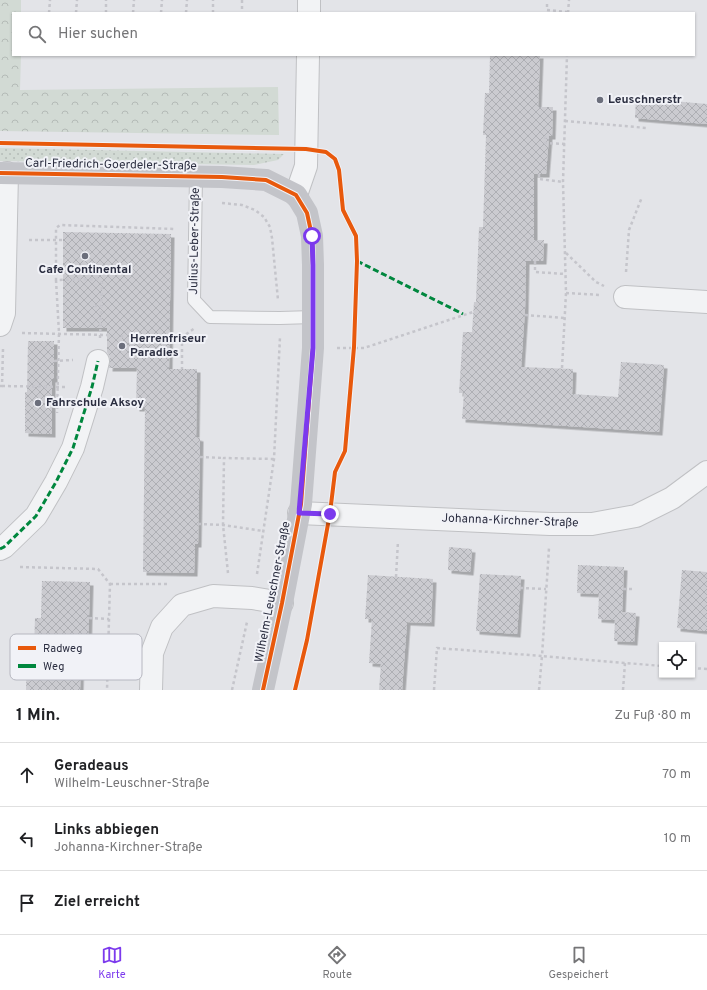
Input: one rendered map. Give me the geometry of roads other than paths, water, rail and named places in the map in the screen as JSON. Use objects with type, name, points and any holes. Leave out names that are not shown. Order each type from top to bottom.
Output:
[{"type":"street","points":[[309,0],[309,12]]},
{"type":"street","points":[[296,194],[306,166],[308,56]]},
{"type":"street","points":[[4,173],[4,313],[10,329]]},
{"type":"street","name":"Carl-Friedrich-Goerdeler-Straße","points":[[4,173],[222,177],[266,180],[296,194]]},
{"type":"street","name":"Wilhelm-Leuschner-Straße","points":[[263,690],[282,603],[299,513],[313,348],[312,236],[307,213],[296,194]]},
{"type":"street","points":[[624,297],[707,302]]},
{"type":"street","points":[[0,549],[4,547],[36,516],[56,482],[73,448],[92,387],[98,361]]},
{"type":"street","name":"Johanna-Kirchner-Straße","points":[[299,513],[550,524],[592,524],[636,516],[672,498],[707,472]]},
{"type":"street","points":[[151,690],[152,653],[162,627],[182,605],[213,596],[252,598],[282,603]]},
{"type":"lane","name":"Julius-Leber-Straße","points":[[196,177],[194,300],[210,317],[313,317]]},
{"type":"place","name":"Leuschnerstr","points":[[600,100]]},
{"type":"place","name":"Cafe Continental","points":[[85,256]]},
{"type":"place","name":"Herrenfriseur Paradies","points":[[122,346]]},
{"type":"place","name":"Fahrschule Aksoy","points":[[38,403]]}]
